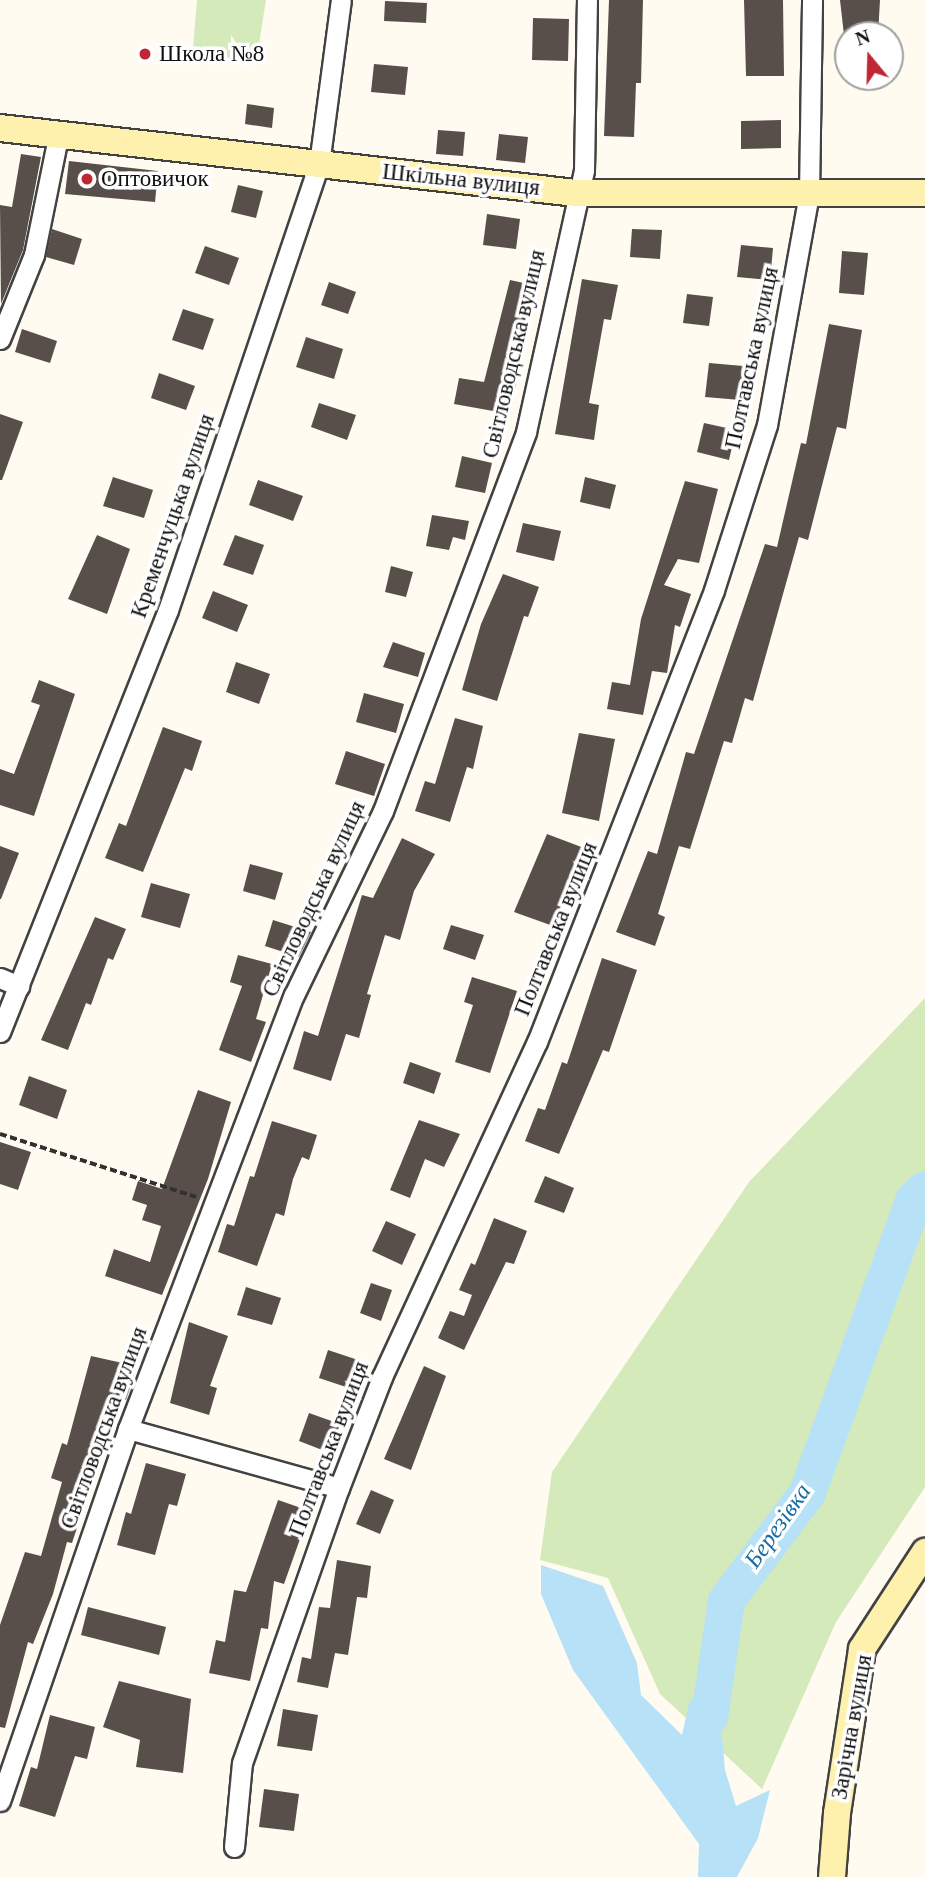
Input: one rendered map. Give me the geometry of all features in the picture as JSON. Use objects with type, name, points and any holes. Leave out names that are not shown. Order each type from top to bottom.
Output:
[{"type":"street","name":"Кременчуцька вулиця","points":[[0,1032],[168,610],[319,164],[341,0]]},
{"type":"street","name":"Світловодська вулиця","points":[[0,1801],[128,1429],[294,995],[383,811],[522,444],[576,193],[584,170],[587,0]]},
{"type":"street","name":"Полтавська вулиця","points":[[234,1847],[242,1763],[339,1488],[382,1377],[537,1042],[714,590],[767,425],[809,194],[812,0]]},
{"type":"street","name":"Шкільна вулиця","points":[[0,128],[58,137],[576,193],[925,193]]},
{"type":"street","points":[[0,339],[34,255],[58,137]]},
{"type":"street","points":[[0,978],[19,986]]},
{"type":"street","points":[[128,1429],[339,1488]]},
{"type":"street","name":"Зарічна вулиця","points":[[832,1877],[837,1813],[862,1649],[925,1552]]},
{"type":"path","points":[[0,1134],[215,1202]]},
{"type":"green space","points":[[197,0],[266,0],[256,63],[192,60]]},
{"type":"green space","points":[[925,998],[925,1487],[836,1622],[762,1789],[660,1694],[608,1578],[540,1560],[552,1472],[749,1182]]},
{"type":"water","points":[[541,1565],[603,1586],[637,1663],[641,1695],[682,1735],[689,1703],[716,1669],[725,1770],[736,1806],[770,1790],[758,1838],[737,1877],[698,1877],[699,1844],[573,1670],[541,1594]]},
{"type":"building","points":[[609,0],[643,0],[641,83],[636,83],[634,137],[604,136]]},
{"type":"building","points":[[744,0],[783,0],[784,76],[746,76]]},
{"type":"building","points":[[840,0],[880,0],[879,21],[842,21]]},
{"type":"building","points":[[385,1],[427,3],[426,23],[384,21]]},
{"type":"building","points":[[533,18],[569,19],[568,61],[532,60]]},
{"type":"building","points":[[374,64],[408,67],[405,95],[371,92]]},
{"type":"building","points":[[247,104],[274,108],[272,128],[245,124]]},
{"type":"building","points":[[781,120],[781,148],[741,149],[741,121]]},
{"type":"building","points":[[438,130],[465,132],[463,156],[436,154]]},
{"type":"building","points":[[499,134],[528,137],[525,163],[496,160]]},
{"type":"building","points":[[21,154],[41,157],[23,250],[1,304],[0,205],[12,207]]},
{"type":"building","points":[[69,161],[158,171],[155,202],[65,194]]},
{"type":"building","points":[[238,185],[263,191],[256,218],[231,212]]},
{"type":"building","points":[[487,214],[520,219],[516,249],[483,245]]},
{"type":"building","points":[[52,229],[82,239],[74,265],[46,257]]},
{"type":"building","points":[[632,229],[662,230],[660,259],[630,257]]},
{"type":"building","points":[[741,245],[773,248],[770,280],[737,277]]},
{"type":"building","points":[[205,246],[239,258],[229,285],[195,273]]},
{"type":"building","points":[[842,251],[868,253],[864,295],[839,293]]},
{"type":"building","points":[[582,279],[618,285],[611,320],[604,319],[589,403],[599,405],[594,440],[555,434]]},
{"type":"building","points":[[510,280],[537,286],[510,414],[454,404],[459,378],[484,382]]},
{"type":"building","points":[[329,282],[356,292],[348,314],[321,305]]},
{"type":"building","points":[[687,294],[713,297],[709,326],[683,323]]},
{"type":"building","points":[[183,309],[214,319],[203,350],[172,340]]},
{"type":"building","points":[[829,324],[862,330],[846,429],[837,427],[808,540],[799,537],[753,701],[745,698],[732,743],[724,741],[690,849],[679,846],[658,914],[665,917],[655,946],[616,932],[648,851],[657,854],[686,752],[694,754],[765,544],[777,547],[801,443],[806,444]]},
{"type":"building","points":[[22,329],[57,341],[50,363],[15,352]]},
{"type":"building","points":[[306,337],[343,349],[334,379],[296,367]]},
{"type":"building","points":[[709,363],[743,366],[740,400],[705,397]]},
{"type":"building","points":[[159,373],[195,386],[186,410],[151,398]]},
{"type":"building","points":[[319,403],[356,415],[347,440],[311,427]]},
{"type":"building","points":[[0,414],[23,422],[2,480],[0,480]]},
{"type":"building","points":[[704,423],[736,430],[729,460],[697,452]]},
{"type":"building","points":[[462,456],[492,463],[485,493],[455,487]]},
{"type":"building","points":[[113,477],[153,490],[144,518],[103,506]]},
{"type":"building","points":[[585,477],[616,485],[610,509],[580,502]]},
{"type":"building","points":[[258,480],[303,496],[293,521],[249,505]]},
{"type":"building","points":[[685,481],[718,489],[699,563],[678,559],[664,585],[691,594],[680,627],[675,625],[667,673],[652,671],[643,715],[607,709],[612,682],[630,685],[641,619]]},
{"type":"building","points":[[432,515],[469,521],[465,540],[453,537],[449,550],[426,546]]},
{"type":"building","points":[[523,523],[561,531],[554,561],[516,552]]},
{"type":"building","points":[[97,535],[130,549],[107,614],[68,599]]},
{"type":"building","points":[[235,535],[264,545],[253,575],[223,565]]},
{"type":"building","points":[[391,566],[413,572],[406,597],[385,592]]},
{"type":"building","points":[[503,574],[539,587],[528,617],[524,616],[497,701],[462,690],[481,624]]},
{"type":"building","points":[[213,591],[248,605],[237,632],[202,618]]},
{"type":"building","points":[[393,642],[425,653],[418,677],[383,667]]},
{"type":"building","points":[[236,662],[270,674],[259,704],[226,692]]},
{"type":"building","points":[[39,680],[75,694],[34,816],[0,805],[0,769],[14,774],[40,705],[31,702]]},
{"type":"building","points":[[364,693],[404,704],[396,733],[356,722]]},
{"type":"building","points":[[455,718],[483,726],[473,769],[467,767],[450,822],[415,811],[425,781],[435,784]]},
{"type":"building","points":[[163,727],[202,741],[192,771],[185,768],[143,872],[105,858],[119,823],[126,826]]},
{"type":"building","points":[[579,733],[615,739],[599,821],[562,813]]},
{"type":"building","points":[[346,751],[385,764],[374,796],[335,784]]},
{"type":"building","points":[[547,834],[584,848],[553,926],[514,912]]},
{"type":"building","points":[[402,838],[435,854],[414,891],[400,940],[385,935],[367,994],[371,995],[359,1038],[346,1034],[331,1081],[293,1069],[304,1031],[318,1036],[362,895],[373,898]]},
{"type":"building","points":[[0,846],[19,853],[1,899],[0,899]]},
{"type":"building","points":[[250,864],[283,873],[275,900],[243,891]]},
{"type":"building","points":[[151,883],[190,894],[180,928],[141,917]]},
{"type":"building","points":[[95,917],[126,929],[113,960],[108,958],[91,1005],[86,1003],[68,1050],[41,1040]]},
{"type":"building","points":[[273,920],[311,932],[299,957],[265,946]]},
{"type":"building","points":[[451,925],[484,935],[475,960],[443,949]]},
{"type":"building","points":[[238,955],[272,964],[256,1019],[266,1022],[251,1062],[219,1050],[242,986],[230,982]]},
{"type":"building","points":[[602,958],[637,970],[609,1052],[603,1050],[559,1154],[525,1141],[538,1108],[545,1110],[562,1062],[567,1064]]},
{"type":"building","points":[[472,977],[517,991],[490,1073],[455,1062],[473,1005],[464,1002]]},
{"type":"building","points":[[410,1062],[441,1073],[434,1094],[403,1083]]},
{"type":"building","points":[[29,1076],[67,1090],[57,1119],[19,1105]]},
{"type":"building","points":[[198,1090],[231,1102],[208,1179],[162,1295],[105,1276],[114,1249],[150,1262],[161,1226],[142,1220],[147,1205],[132,1200],[138,1181],[162,1189]]},
{"type":"building","points":[[419,1120],[460,1134],[444,1167],[425,1159],[410,1198],[390,1190]]},
{"type":"building","points":[[272,1121],[317,1135],[309,1160],[302,1157],[293,1179],[284,1216],[276,1213],[257,1266],[218,1252],[227,1224],[234,1226],[250,1176],[254,1177]]},
{"type":"building","points":[[0,1142],[31,1152],[18,1190],[0,1184]]},
{"type":"building","points":[[545,1176],[574,1188],[564,1213],[534,1202]]},
{"type":"building","points":[[494,1218],[527,1231],[514,1264],[506,1262],[464,1350],[438,1338],[450,1311],[464,1316],[472,1295],[459,1290],[471,1263],[475,1265]]},
{"type":"building","points":[[386,1221],[416,1234],[402,1265],[372,1251]]},
{"type":"building","points":[[371,1283],[392,1290],[381,1321],[360,1313]]},
{"type":"building","points":[[246,1287],[281,1298],[272,1325],[237,1315]]},
{"type":"building","points":[[189,1322],[228,1336],[210,1386],[217,1388],[209,1415],[170,1403]]},
{"type":"building","points":[[328,1350],[364,1362],[355,1390],[319,1378]]},
{"type":"building","points":[[91,1356],[136,1366],[126,1400],[120,1399],[72,1543],[67,1542],[53,1594],[33,1644],[28,1642],[5,1728],[0,1727],[0,1625],[25,1552],[41,1556],[62,1482],[51,1478],[62,1443],[67,1445]]},
{"type":"building","points":[[424,1366],[446,1376],[411,1470],[384,1459]]},
{"type":"building","points":[[309,1413],[340,1424],[330,1453],[299,1441]]},
{"type":"building","points":[[146,1463],[186,1474],[177,1506],[169,1504],[155,1555],[117,1545],[126,1512],[131,1514]]},
{"type":"building","points":[[371,1490],[394,1500],[380,1534],[356,1524]]},
{"type":"building","points":[[278,1500],[310,1511],[284,1584],[274,1581],[268,1629],[261,1628],[250,1681],[209,1673],[216,1640],[225,1642],[234,1590],[246,1592]]},
{"type":"building","points":[[337,1560],[371,1566],[367,1598],[357,1597],[348,1655],[335,1653],[328,1688],[297,1682],[302,1657],[311,1659],[319,1607],[330,1608]]},
{"type":"building","points":[[88,1607],[166,1627],[159,1655],[81,1635]]},
{"type":"building","points":[[119,1681],[191,1699],[183,1773],[136,1767],[140,1740],[103,1727]]},
{"type":"building","points":[[283,1709],[318,1715],[312,1751],[277,1746]]},
{"type":"building","points":[[50,1715],[95,1727],[87,1759],[75,1756],[55,1817],[19,1806],[31,1767],[37,1769]]},
{"type":"building","points":[[264,1789],[299,1794],[294,1831],[259,1827]]},
{"type":"waterway","name":"Березівка","points":[[709,1717],[726,1600],[807,1492],[913,1200],[925,1189]]},
{"type":"place","name":"Школа №8","points":[[145,54]]},
{"type":"place","name":"Оптовичок","points":[[87,179]]}]
